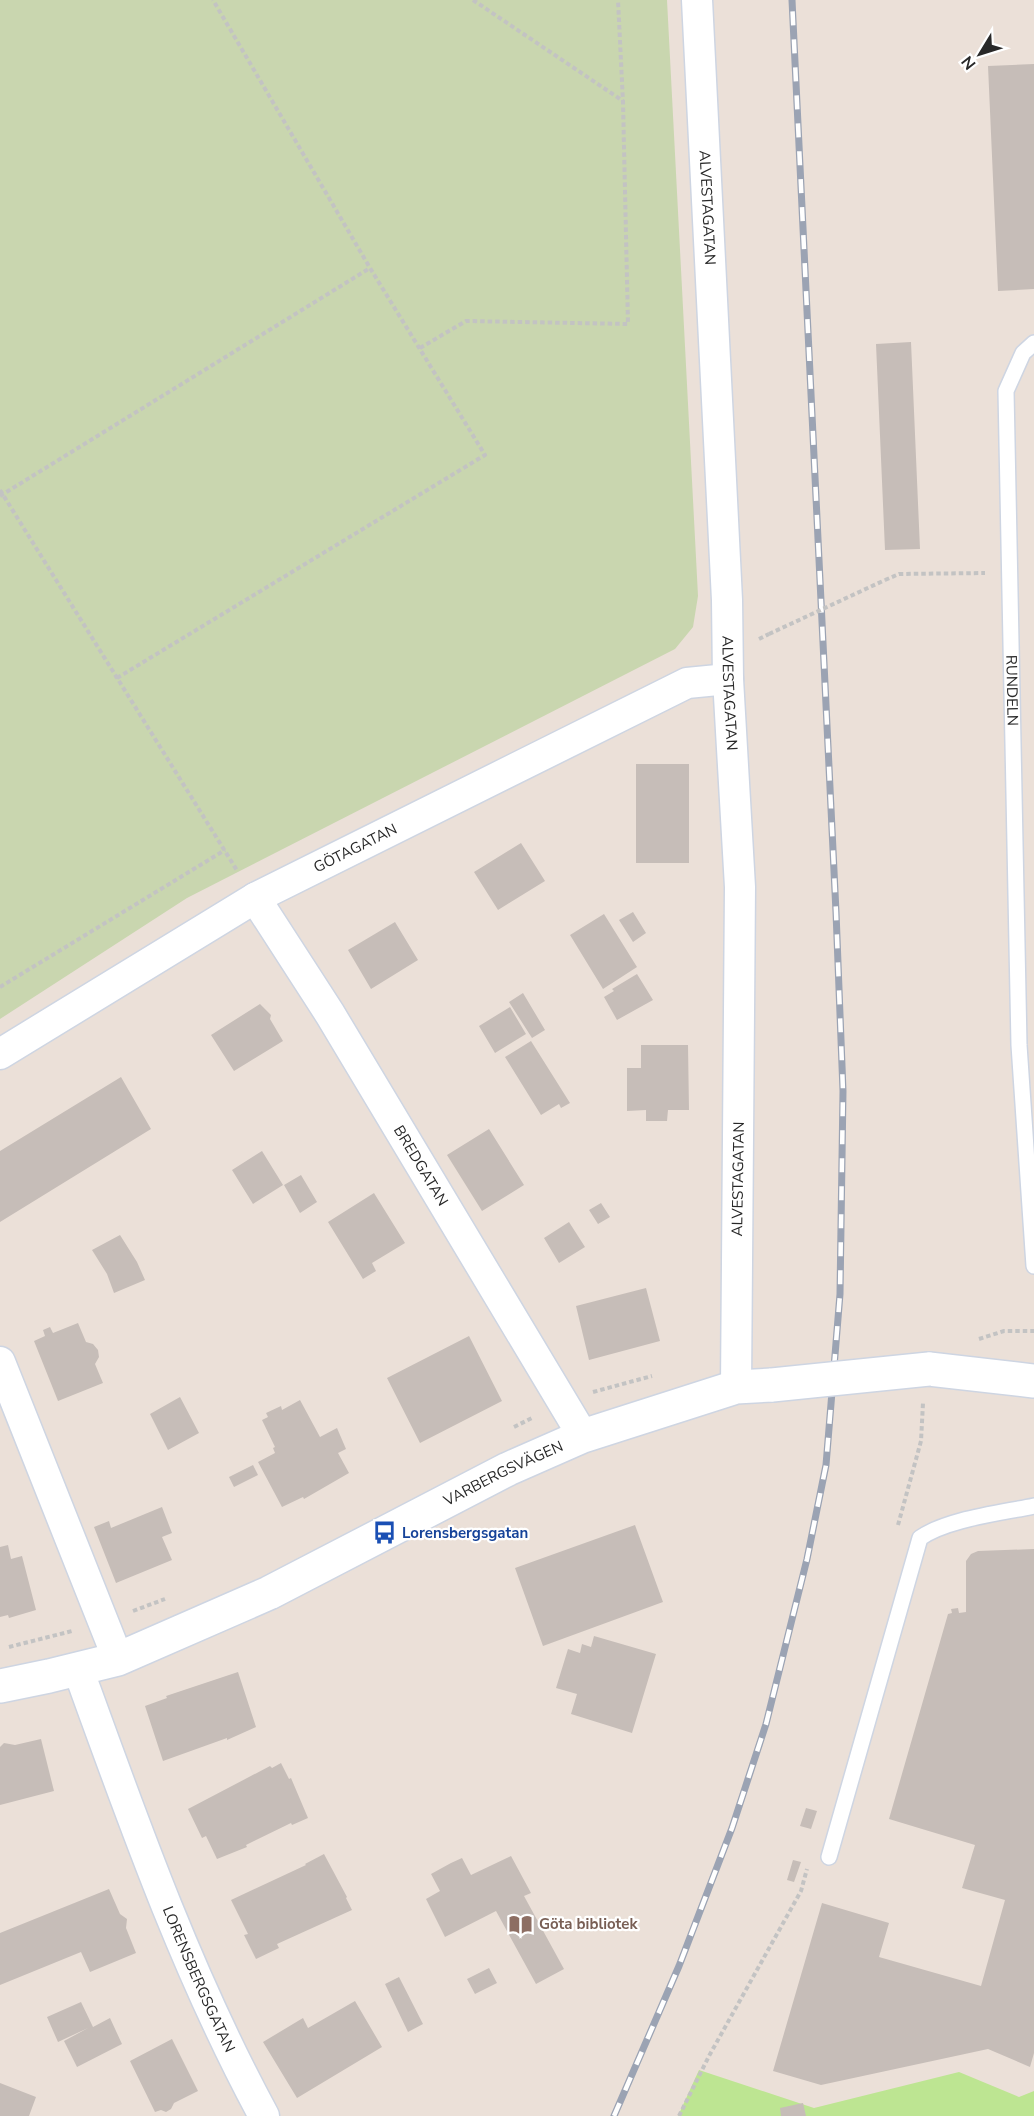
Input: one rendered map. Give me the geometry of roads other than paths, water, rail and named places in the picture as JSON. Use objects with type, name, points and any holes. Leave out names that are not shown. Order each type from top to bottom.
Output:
[{"type":"main road","name":"VARBERGSVÄGEN","points":[[0,1686],[118,1659],[269,1593],[508,1469],[583,1436],[736,1387],[1034,1381]]},
{"type":"street","name":"ALVESTAGATAN","points":[[697,0],[727,588],[728,679],[740,887],[736,1387]]},
{"type":"street","name":"GÖTAGATAN","points":[[0,1054],[255,898],[687,683],[728,679]]},
{"type":"street","name":"BREDGATAN","points":[[255,898],[330,1014],[583,1436]]},
{"type":"street","points":[[0,1362],[118,1659]]},
{"type":"street","name":"LORENSBERGSGATAN","points":[[78,1669],[144,1852],[186,1954],[264,2116]]},
{"type":"lane","name":"RUNDELN","points":[[1034,343],[1023,353],[1006,391],[1010,573],[1034,1266]]},
{"type":"lane","points":[[829,1857],[920,1538],[931,1530],[957,1522],[1034,1506]]},
{"type":"railway","points":[[614,2116],[679,1966],[732,1828],[766,1724],[807,1559],[826,1465],[840,1294],[843,1091],[792,0]]},
{"type":"place","name":"Lorensbergsgatan","points":[[384,1533]]},
{"type":"place","name":"Göta bibliotek","points":[[521,1924]]}]
